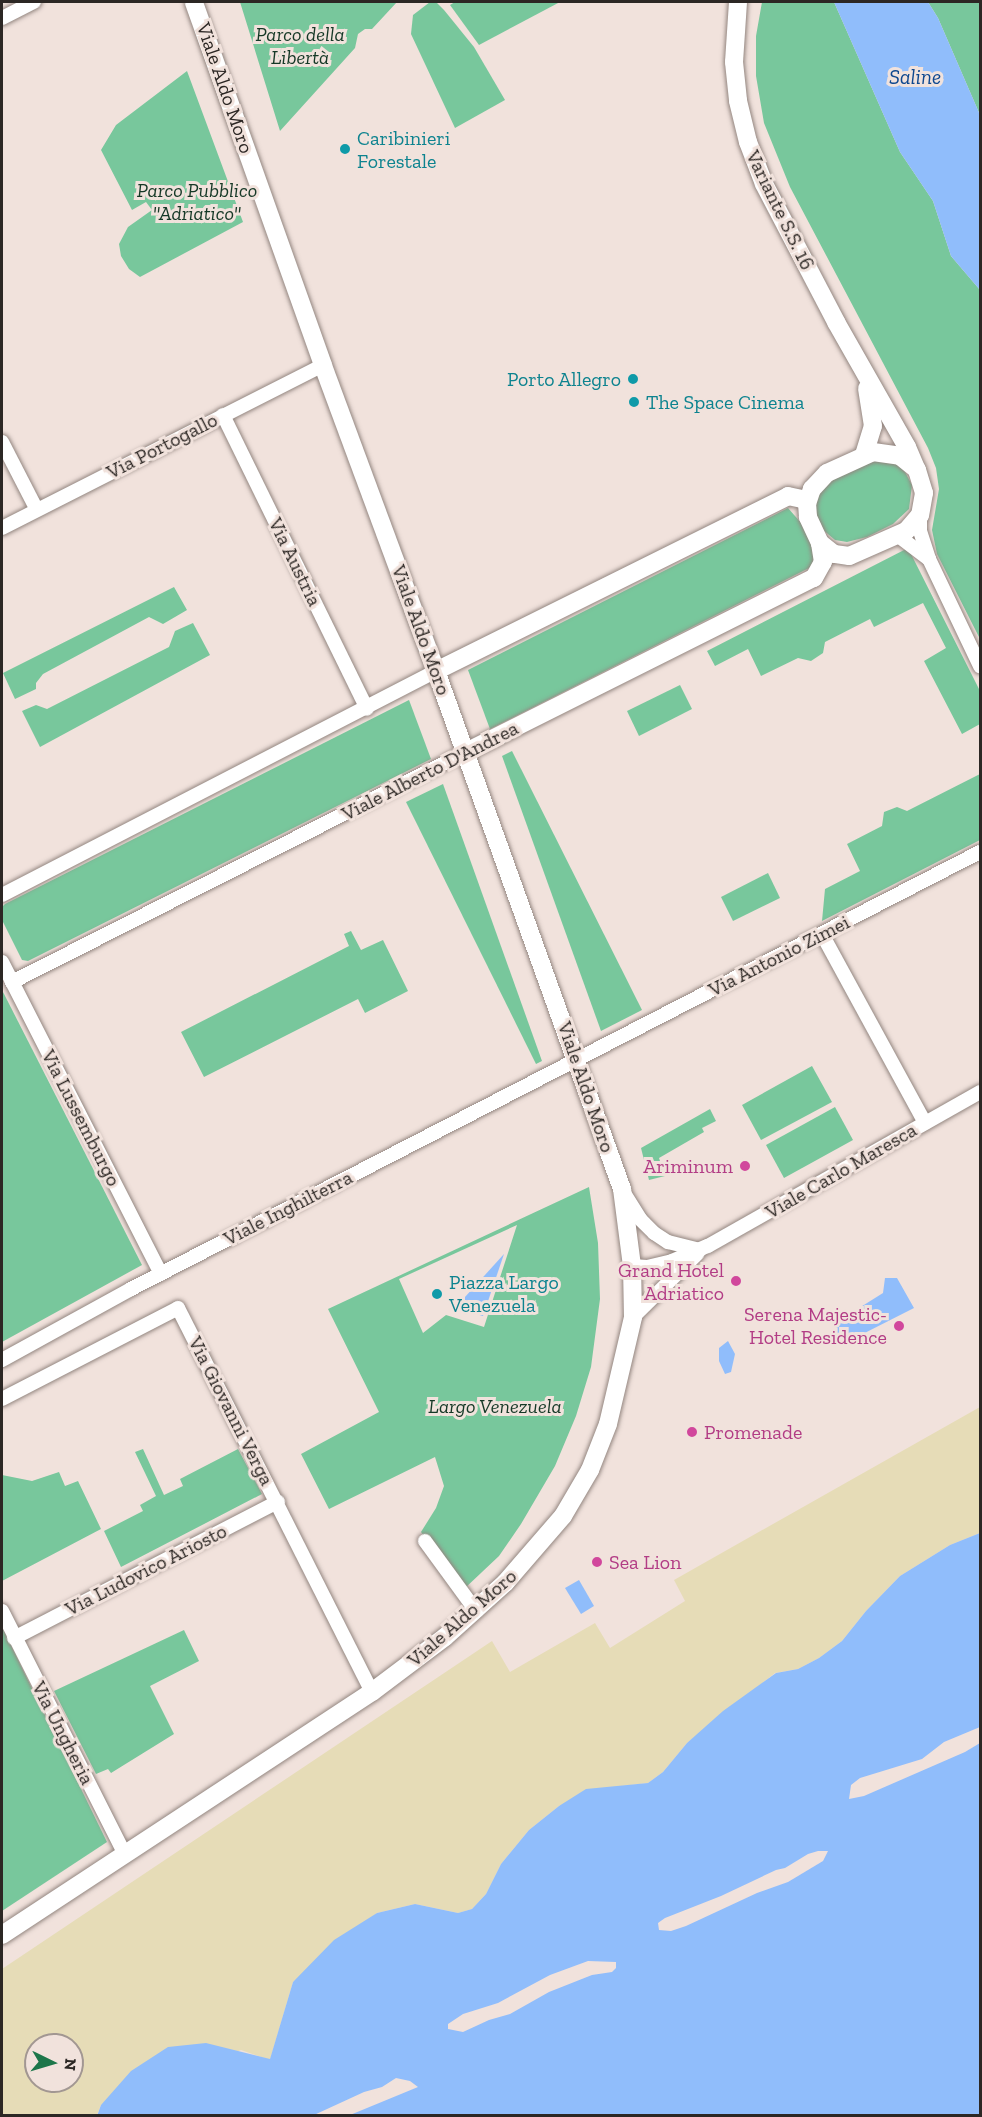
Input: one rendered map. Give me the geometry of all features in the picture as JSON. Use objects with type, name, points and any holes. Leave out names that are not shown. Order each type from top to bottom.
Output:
[{"type":"street","points":[[2,18],[34,2]]},
{"type":"street","name":"Viale Aldo Moro","points":[[2,1935],[372,1692],[476,1611],[543,1540],[575,1498],[590,1470],[608,1424],[633,1317],[632,1266],[622,1189],[194,2]]},
{"type":"street","name":"Variante S.S. 16","points":[[738,2],[734,62],[738,101],[748,142],[764,184],[917,470]]},
{"type":"street","name":"Via Portogallo","points":[[2,528],[323,365]]},
{"type":"street","name":"Variante S.S. 16","points":[[863,372],[873,426],[864,455]]},
{"type":"street","name":"Via Austria","points":[[223,416],[367,709]]},
{"type":"street","points":[[2,442],[37,510]]},
{"type":"street","points":[[920,515],[909,529],[849,556],[834,554],[820,543],[808,517],[807,500],[818,481],[827,473],[864,455],[879,452],[900,456],[917,470],[924,493],[920,531],[929,559],[981,666]]},
{"type":"street","points":[[2,895],[367,709],[436,671],[788,496],[807,500]]},
{"type":"street","points":[[897,535],[929,559]]},
{"type":"street","name":"Viale Alberto D'Andrea","points":[[12,982],[814,578],[823,562],[820,543]]},
{"type":"street","name":"Via Antonio Zimei","points":[[577,1059],[981,852]]},
{"type":"street","points":[[822,934],[925,1123]]},
{"type":"street","name":"Via Lussemburgo","points":[[2,962],[161,1274]]},
{"type":"street","name":"Viale Inghilterra","points":[[2,1359],[161,1274],[577,1059]]},
{"type":"street","name":"Viale Carlo Maresca","points":[[632,1266],[655,1265],[700,1250],[981,1092]]},
{"type":"street","points":[[622,1189],[640,1219],[654,1233],[668,1242],[700,1250]]},
{"type":"street","name":"Viale Carlo Maresca","points":[[633,1317],[700,1250]]},
{"type":"street","name":"Via Giovanni Verga","points":[[2,1400],[178,1308],[372,1692]]},
{"type":"street","name":"Via Ludovico Ariosto","points":[[14,1638],[278,1502]]},
{"type":"street","points":[[425,1541],[476,1611]]},
{"type":"street","name":"Via Ungheria","points":[[2,1611],[125,1854]]},
{"type":"green space","name":"Parco della Libertà","points":[[240,2],[397,2],[372,29],[365,29],[358,34],[355,48],[280,131]]},
{"type":"green space","points":[[430,2],[436,2],[444,10],[474,47],[505,100],[455,128],[411,34],[413,15]]},
{"type":"green space","points":[[455,2],[560,2],[479,45],[450,5]]},
{"type":"green space","points":[[762,2],[834,2],[900,152],[933,201],[951,256],[980,290],[980,639],[937,554],[932,530],[939,489],[936,468],[928,448],[790,187],[764,123],[756,76],[756,36]]},
{"type":"green space","points":[[928,2],[980,2],[980,115],[938,18]]},
{"type":"green space","name":"Parco Pubblico \"Adriatico\"","points":[[187,71],[243,222],[140,277],[129,269],[121,256],[119,244],[128,227],[152,210],[146,202],[132,210],[101,150],[116,125]]},
{"type":"green space","points":[[867,459],[894,462],[905,472],[912,485],[909,509],[893,524],[867,537],[847,542],[835,540],[822,529],[816,514],[816,501],[825,483]]},
{"type":"green space","points":[[788,508],[802,524],[811,544],[815,565],[490,729],[468,670]]},
{"type":"green space","points":[[908,548],[980,691],[980,724],[962,734],[924,661],[946,648],[923,603],[874,627],[870,619],[825,642],[823,653],[811,661],[798,658],[761,676],[748,649],[715,666],[707,651]]},
{"type":"green space","points":[[174,587],[187,610],[163,624],[149,617],[43,674],[36,683],[36,689],[15,699],[3,673]]},
{"type":"green space","points":[[193,623],[210,655],[40,747],[22,711],[36,705],[47,709],[169,647],[175,631]]},
{"type":"green space","points":[[680,685],[692,709],[639,736],[627,711]]},
{"type":"green space","points":[[409,700],[431,759],[28,961],[22,960],[2,920],[2,907],[5,904]]},
{"type":"green space","points":[[512,751],[642,1010],[601,1031],[502,756]]},
{"type":"green space","points":[[980,774],[980,840],[822,921],[825,889],[860,871],[847,844],[882,826],[884,812],[897,807],[907,811]]},
{"type":"green space","points":[[443,784],[542,1061],[536,1064],[406,802]]},
{"type":"green space","points":[[768,873],[780,898],[733,921],[721,897]]},
{"type":"green space","points":[[351,931],[361,950],[383,940],[408,991],[365,1013],[358,999],[204,1077],[181,1032],[349,946],[344,934]]},
{"type":"green space","points":[[2,990],[142,1265],[2,1342]]},
{"type":"green space","points":[[812,1066],[832,1102],[761,1140],[742,1105]]},
{"type":"green space","points":[[835,1107],[853,1140],[784,1178],[766,1145]]},
{"type":"green space","points":[[710,1109],[716,1121],[702,1128],[704,1132],[659,1158],[665,1176],[649,1180],[641,1148]]},
{"type":"green space","name":"Largo Venezuela","points":[[589,1187],[598,1243],[600,1299],[591,1367],[576,1416],[555,1466],[521,1524],[499,1556],[464,1589],[421,1532],[436,1508],[444,1486],[435,1457],[329,1509],[301,1454],[379,1412],[328,1309]],"holes":[[[517,1225],[484,1327],[446,1315],[423,1333],[399,1279]]]},
{"type":"green space","points":[[143,1449],[164,1495],[183,1486],[180,1479],[238,1449],[262,1494],[121,1567],[104,1531],[143,1511],[140,1505],[156,1496],[135,1452]]},
{"type":"green space","points":[[59,1472],[65,1486],[78,1481],[101,1529],[2,1581],[2,1475],[32,1481]]},
{"type":"green space","points":[[2,1627],[107,1842],[2,1911]]},
{"type":"green space","points":[[184,1630],[199,1661],[150,1686],[174,1734],[111,1773],[108,1769],[96,1774],[54,1691]]},
{"type":"sand","points":[[980,1407],[980,1533],[950,1545],[900,1576],[866,1611],[842,1641],[819,1658],[798,1669],[775,1673],[687,1743],[663,1772],[648,1783],[622,1786],[559,1806],[529,1830],[501,1864],[486,1894],[472,1909],[458,1913],[415,1904],[377,1913],[293,1982],[270,2060],[241,2050],[101,2105],[97,2115],[2,2116],[2,1969],[492,1641],[510,1672],[595,1623],[610,1648],[685,1601],[674,1580]]},
{"type":"water","name":"Saline","points":[[834,2],[928,2],[938,18],[980,115],[980,290],[951,256],[933,201],[900,152]]},
{"type":"water","points":[[504,1254],[483,1316],[455,1308]]},
{"type":"water","points":[[885,1278],[897,1278],[914,1308],[841,1345],[832,1325],[883,1293]]},
{"type":"water","points":[[728,1341],[735,1354],[731,1372],[725,1374],[719,1361],[719,1348]]},
{"type":"water","points":[[980,1533],[980,2115],[97,2116],[101,2105],[131,2071],[168,2047],[206,2043],[270,2059],[293,1982],[334,1940],[377,1913],[415,1904],[458,1913],[472,1909],[486,1894],[501,1864],[529,1830],[559,1806],[586,1789],[648,1783],[663,1772],[687,1743],[723,1711],[776,1673],[798,1669],[819,1658],[842,1641],[866,1611],[900,1576],[950,1545]]},
{"type":"water","points":[[579,1580],[594,1606],[581,1614],[565,1588]]},
{"type":"pier","points":[[980,1727],[980,1743],[965,1752],[864,1796],[849,1799],[851,1785],[860,1778],[922,1759],[944,1742]]},
{"type":"pier","points":[[828,1851],[823,1861],[788,1882],[757,1893],[686,1926],[671,1931],[659,1930],[658,1923],[665,1918],[785,1868],[808,1854]]},
{"type":"pier","points":[[588,1961],[616,1962],[616,1968],[612,1972],[592,1975],[549,1992],[510,2014],[489,2020],[463,2032],[448,2029],[448,2024],[463,2014],[498,2003],[550,1975]]},
{"type":"pier","points":[[396,2078],[410,2081],[418,2087],[350,2115],[314,2115],[364,2092],[382,2087]]},
{"type":"place","name":"Caribinieri Forestale","points":[[345,149]]},
{"type":"place","name":"Porto Allegro","points":[[633,379]]},
{"type":"place","name":"The Space Cinema","points":[[634,402]]},
{"type":"place","name":"Ariminum","points":[[745,1166]]},
{"type":"place","name":"Grand Hotel Adriatico","points":[[736,1281]]},
{"type":"place","name":"Piazza Largo Venezuela","points":[[437,1294]]},
{"type":"place","name":"Serena Majestic- Hotel Residence","points":[[899,1326]]},
{"type":"place","name":"Promenade","points":[[692,1432]]},
{"type":"place","name":"Sea Lion","points":[[597,1562]]}]
